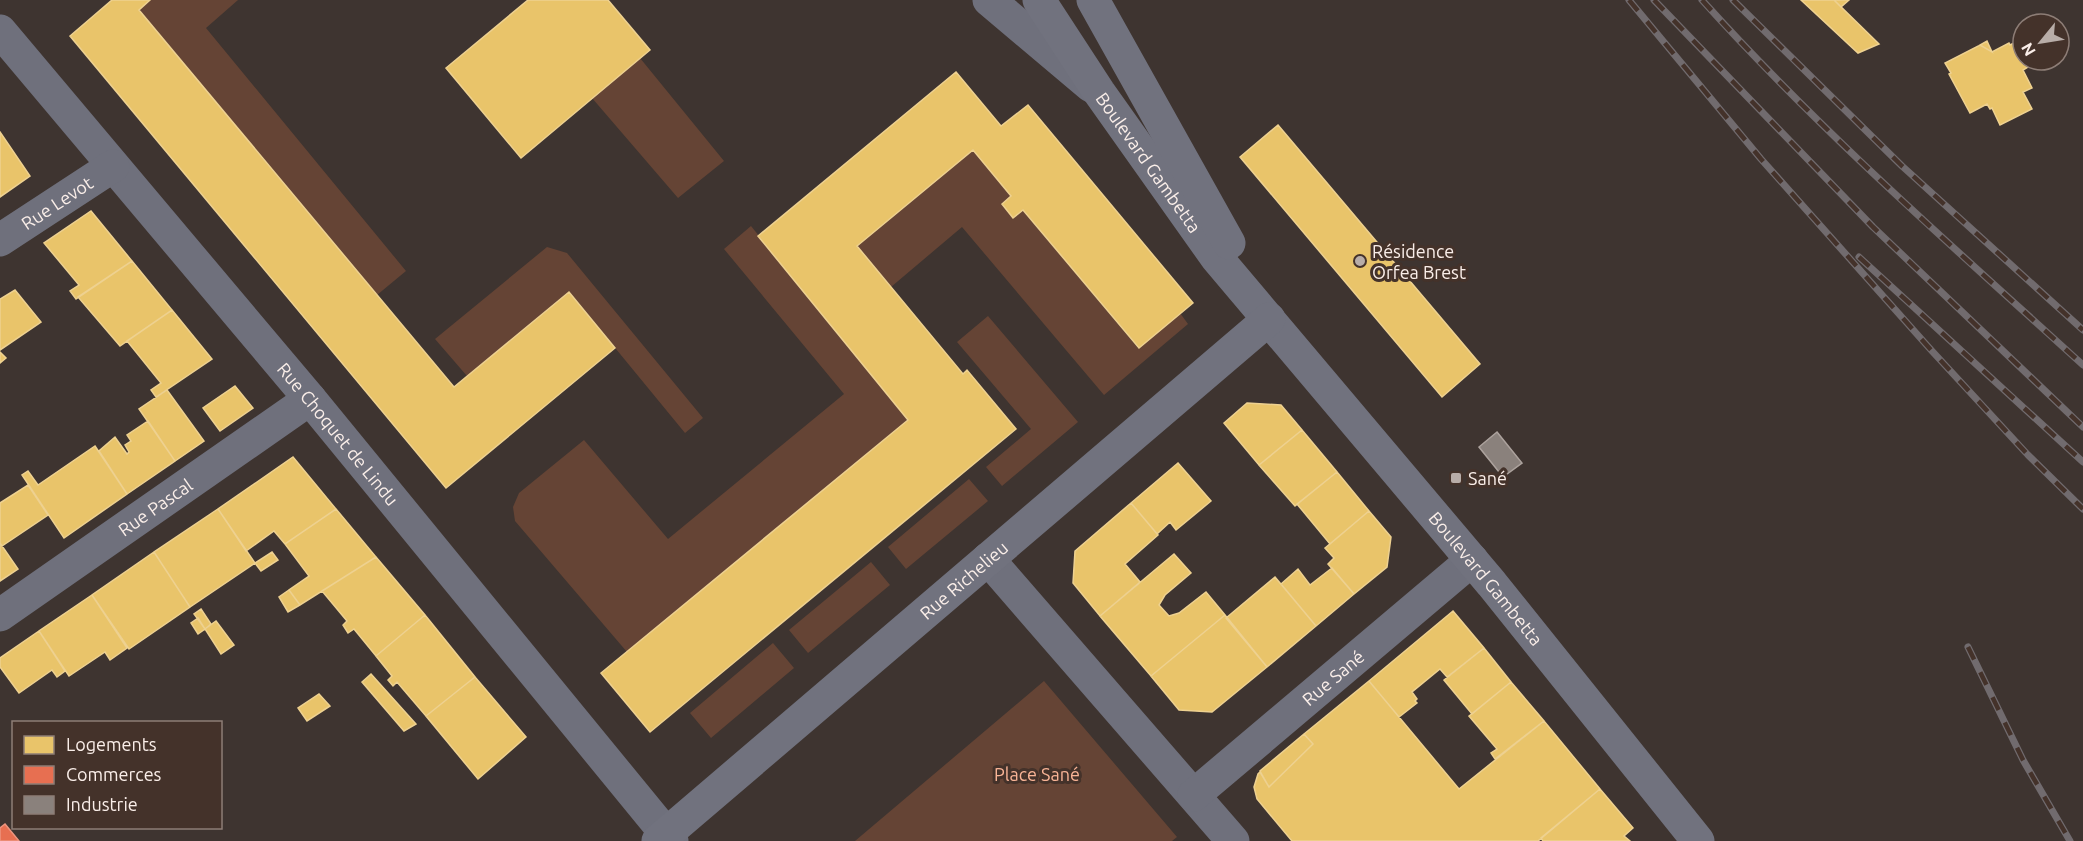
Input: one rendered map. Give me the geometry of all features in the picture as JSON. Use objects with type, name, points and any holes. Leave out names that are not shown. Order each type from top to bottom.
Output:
[{"type":"street","points":[[989,0],[1099,92]]},
{"type":"street","name":"Boulevard Gambetta","points":[[1039,0],[1099,92],[1216,257],[1472,560],[1698,841]]},
{"type":"street","name":"Boulevard Gambetta","points":[[1093,0],[1269,320]]},
{"type":"street","name":"Rue Choquet de Lindu","points":[[0,31],[310,399],[665,839]]},
{"type":"street","name":"Rue Levot","points":[[0,240],[112,166]]},
{"type":"street","name":"Rue Richelieu","points":[[665,839],[1269,320]]},
{"type":"street","name":"Rue Pascal","points":[[0,615],[310,399]]},
{"type":"street","points":[[988,560],[1233,841]]},
{"type":"street","name":"Rue Sané","points":[[1194,795],[1472,560]]},
{"type":"green space","points":[[150,0],[238,0],[206,28],[406,271],[377,295],[139,10]]},
{"type":"green space","points":[[640,58],[724,161],[678,198],[592,98]]},
{"type":"green space","points":[[973,150],[1011,196],[1002,204],[1013,217],[1023,210],[1138,348],[1180,313],[1188,324],[1104,395],[962,227],[891,287],[857,246]]},
{"type":"green space","points":[[751,226],[908,420],[627,652],[515,521],[513,507],[519,493],[584,440],[668,539],[844,394],[724,249]]},
{"type":"green space","points":[[547,247],[567,253],[703,418],[685,433],[570,293],[467,376],[435,339]]},
{"type":"green space","points":[[988,316],[1078,422],[1002,486],[986,467],[1031,429],[957,342]]},
{"type":"green space","points":[[969,479],[988,501],[906,569],[888,547]]},
{"type":"green space","points":[[871,562],[890,585],[808,653],[789,630]]},
{"type":"green space","points":[[773,643],[794,668],[711,738],[690,713]]},
{"type":"green space","name":"Place Sané","points":[[1044,681],[1177,837],[1172,841],[855,841]]},
{"type":"building: Logements","points":[[112,0],[150,0],[139,10],[454,387],[569,292],[615,348],[446,488],[70,36]]},
{"type":"building: Logements","points":[[528,0],[608,0],[650,50],[521,158],[446,68]]},
{"type":"building: Logements","points":[[1801,0],[1834,0],[1879,44],[1858,53]]},
{"type":"building: Logements","points":[[1834,0],[1849,0],[1841,7]]},
{"type":"building: Logements","points":[[1987,41],[1992,52],[1980,45]]},
{"type":"building: Logements","points":[[2009,43],[2011,72],[2024,72],[2032,88],[2023,92],[2032,109],[2000,125],[1992,108],[1990,109],[1987,104],[1970,113],[1945,63],[1980,45],[1992,52]]},
{"type":"building: Logements","points":[[956,72],[1001,126],[1028,105],[1193,303],[1139,348],[1023,210],[1013,218],[1002,204],[1011,196],[973,150],[857,246],[963,374],[967,370],[1016,429],[650,732],[601,673],[908,420],[758,236]]},
{"type":"building: Logements","name":"Résidence Orfea Brest","points":[[1278,125],[1480,364],[1442,397],[1240,157]]},
{"type":"building: Logements","points":[[0,132],[30,176],[0,197]]},
{"type":"building: Logements","points":[[91,211],[132,261],[76,299],[70,291],[79,285],[44,243]]},
{"type":"building: Logements","points":[[132,261],[172,310],[120,346],[78,297]]},
{"type":"building: Logements","points":[[15,290],[41,322],[0,350],[0,299]]},
{"type":"building: Logements","points":[[172,310],[212,359],[156,397],[151,390],[161,383],[127,341]]},
{"type":"building: Logements","points":[[0,352],[6,358],[0,363]]},
{"type":"building: Logements","points":[[235,386],[253,408],[220,431],[203,408]]},
{"type":"building: Logements","points":[[167,390],[204,441],[175,461],[139,409]]},
{"type":"building: Logements","points":[[1247,403],[1281,405],[1302,430],[1259,465],[1224,423]]},
{"type":"building: Logements","points":[[148,421],[175,461],[127,494],[99,451],[115,437],[127,454],[129,452],[125,445],[131,441],[127,435]]},
{"type":"building: Logements","points":[[1302,430],[1337,472],[1295,506],[1259,465]]},
{"type":"building: Logements","points":[[95,446],[127,494],[64,538],[22,475],[28,471],[38,485]]},
{"type":"building: Logements","points":[[293,457],[336,509],[285,544],[274,531],[246,551],[218,509]]},
{"type":"building: Logements","points":[[1178,463],[1211,501],[1176,530],[1170,522],[1157,534],[1131,503]]},
{"type":"building: Logements","points":[[1337,472],[1369,511],[1330,544],[1297,504]]},
{"type":"building: Logements","points":[[28,485],[48,515],[2,546],[0,543],[0,503]]},
{"type":"building: Logements","points":[[1131,503],[1158,535],[1125,564],[1140,582],[1100,616],[1073,583],[1075,551]]},
{"type":"building: Logements","points":[[218,509],[255,563],[190,607],[154,552]]},
{"type":"building: Logements","points":[[336,509],[376,557],[300,605],[289,590],[309,576],[285,544]]},
{"type":"building: Logements","points":[[1369,511],[1391,537],[1387,567],[1354,594],[1328,564],[1334,558],[1325,548]]},
{"type":"building: Logements","points":[[0,543],[18,569],[0,581]]},
{"type":"building: Logements","points":[[154,552],[190,607],[129,649],[92,595]]},
{"type":"building: Logements","points":[[272,552],[278,560],[261,571],[255,563]]},
{"type":"building: Logements","points":[[1174,554],[1191,573],[1165,595],[1159,605],[1169,616],[1179,613],[1206,592],[1225,615],[1151,676],[1100,616]]},
{"type":"building: Logements","points":[[376,557],[425,615],[376,656],[354,629],[348,633],[343,625],[347,621],[322,591]]},
{"type":"building: Logements","points":[[1332,568],[1354,594],[1316,626],[1281,584],[1298,569],[1310,585]]},
{"type":"building: Logements","points":[[1275,577],[1316,626],[1267,667],[1226,618]]},
{"type":"building: Logements","points":[[289,590],[300,605],[288,612],[279,597]]},
{"type":"building: Logements","points":[[92,595],[127,648],[110,660],[105,652],[69,676],[39,631]]},
{"type":"building: Logements","points":[[201,609],[211,624],[205,629],[194,614]]},
{"type":"building: Logements","points":[[1453,611],[1484,648],[1447,677],[1440,669],[1412,692],[1417,703],[1399,717],[1369,681]]},
{"type":"building: Logements","points":[[425,615],[475,677],[426,716],[397,682],[393,686],[388,680],[392,676],[376,656]]},
{"type":"building: Logements","points":[[1225,615],[1267,667],[1212,712],[1179,710],[1151,676]]},
{"type":"building: Logements","points":[[198,618],[205,629],[198,634],[191,623]]},
{"type":"building: Logements","points":[[216,621],[234,645],[221,654],[205,629]]},
{"type":"building: Logements","points":[[39,631],[65,671],[57,677],[52,670],[19,693],[0,667],[0,658]]},
{"type":"building: Logements","points":[[1484,648],[1511,682],[1472,714],[1444,680]]},
{"type":"building: Logements","points":[[371,674],[416,724],[404,731],[362,682]]},
{"type":"building: Logements","points":[[475,677],[526,737],[478,779],[426,716]]},
{"type":"building: Logements","points":[[1369,681],[1459,789],[1544,721],[1600,789],[1538,841],[1292,841],[1257,799],[1254,787],[1258,774],[1260,772],[1269,787],[1313,744],[1304,734]]},
{"type":"building: Logements","points":[[1511,682],[1544,721],[1495,759],[1491,753],[1497,749],[1469,716]]},
{"type":"building: Logements","points":[[319,694],[330,706],[307,721],[298,708]]},
{"type":"building: Logements","points":[[1304,734],[1313,744],[1269,787],[1260,771]]},
{"type":"building: Logements","points":[[1600,789],[1633,828],[1624,836],[1630,841],[1543,841],[1541,838]]},
{"type":"building: Commerces","points":[[5,824],[19,841],[0,841],[0,828]]},
{"type":"building: Industrie","points":[[1497,432],[1522,463],[1503,477],[1479,447]]},
{"type":"railway","points":[[1629,0],[1761,159],[1932,351],[2028,455],[2083,509]]},
{"type":"railway","points":[[1654,0],[1873,227],[2083,427]]},
{"type":"railway","points":[[1702,0],[1840,142],[2083,365]]},
{"type":"railway","points":[[1733,0],[1902,166],[2083,330]]},
{"type":"railway","points":[[1859,257],[2083,462]]},
{"type":"railway","points":[[1968,647],[2023,760],[2070,841]]},
{"type":"place","name":"Résidence Orfea Brest","points":[[1360,261]]},
{"type":"place","name":"Sané","points":[[1456,478]]}]
